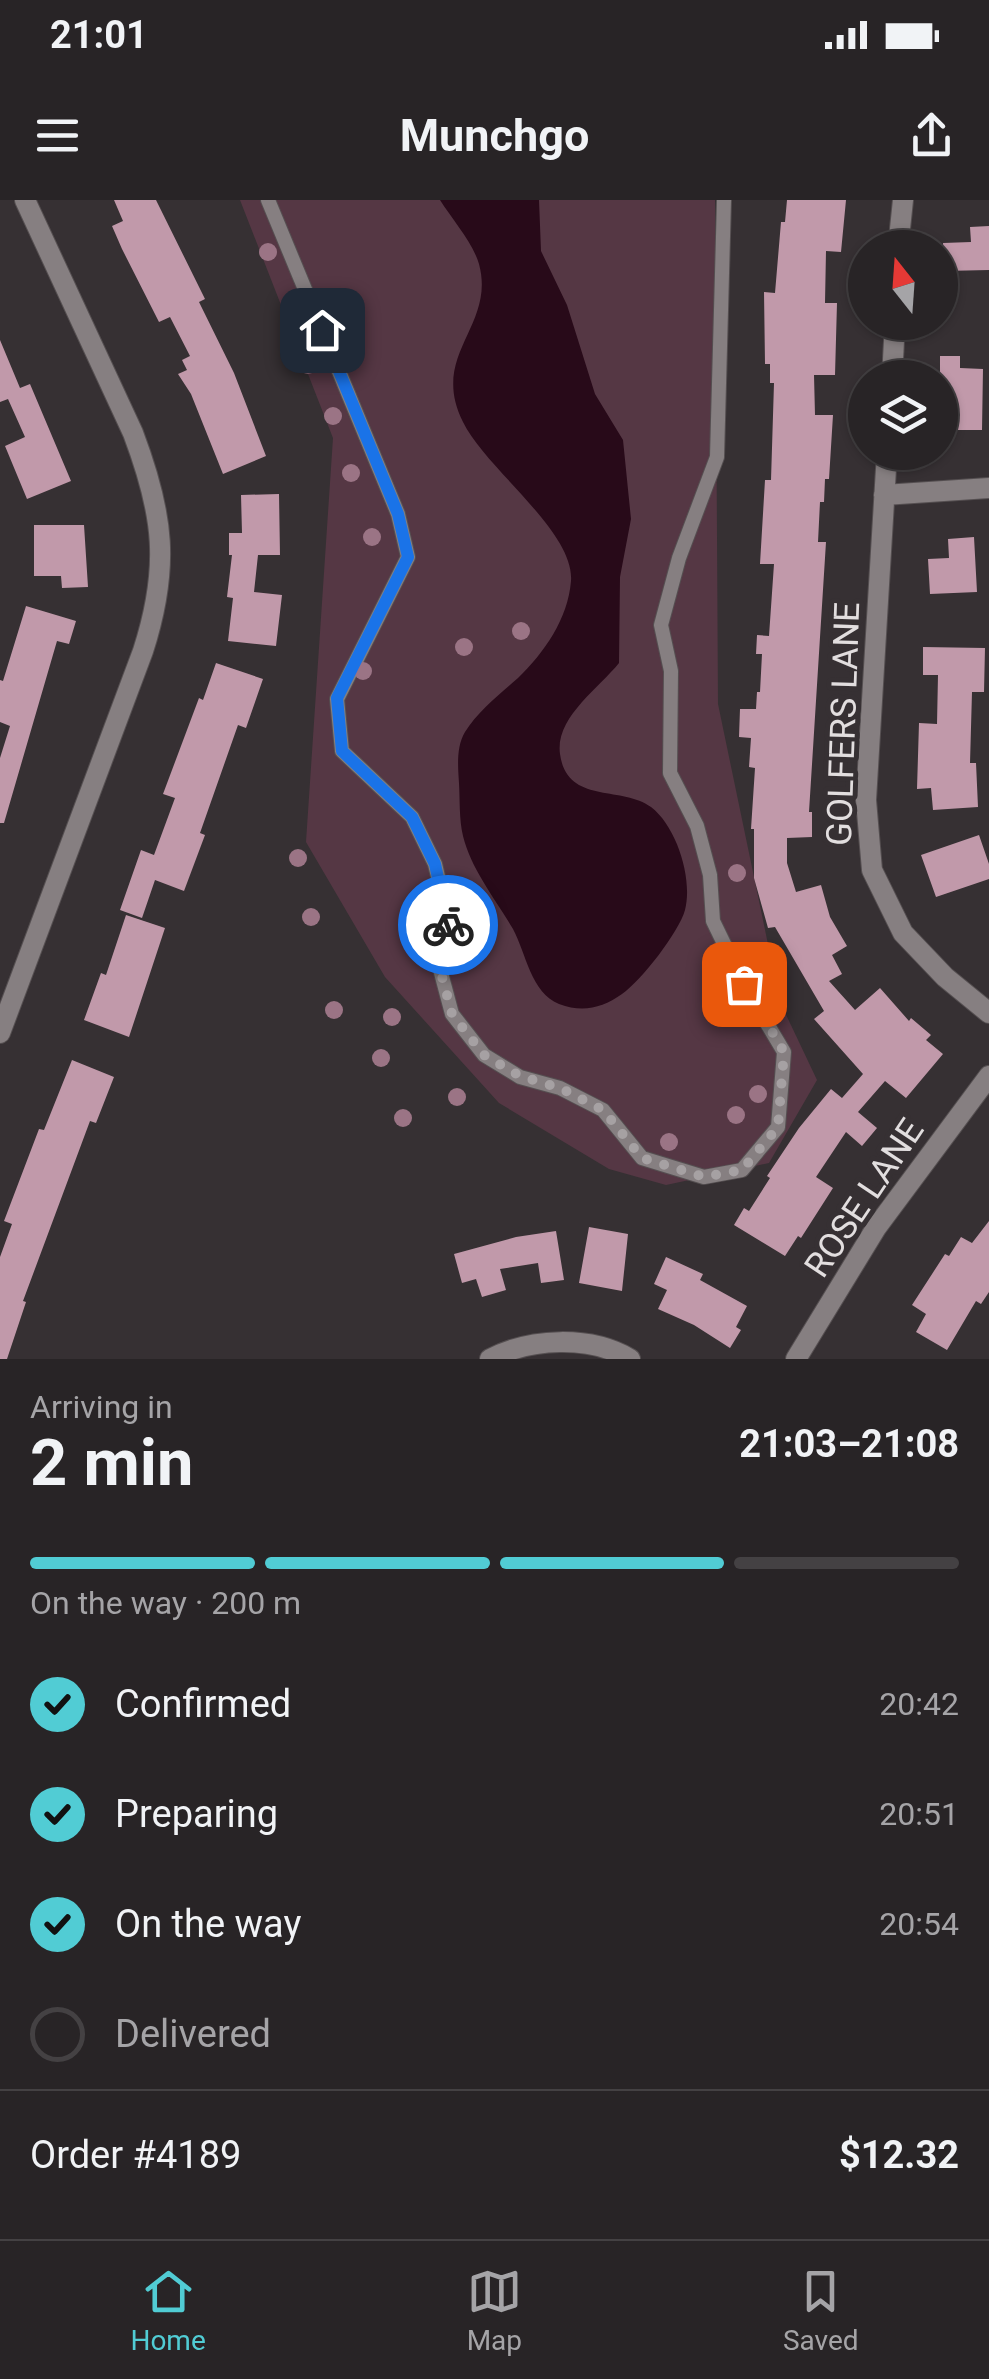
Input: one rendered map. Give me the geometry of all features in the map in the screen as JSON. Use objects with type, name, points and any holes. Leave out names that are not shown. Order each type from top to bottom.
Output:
[{"type":"street","points":[[0,1033],[143,652],[154,618],[162,542],[147,472],[132,434],[25,200]]},
{"type":"street","points":[[900,230],[902,200]]},
{"type":"street","name":"GOLFERS LANE","points":[[886,470],[866,800],[872,870],[903,933],[945,977],[989,1013]]},
{"type":"street","points":[[884,495],[989,488]]},
{"type":"street","name":"ROSE LANE","points":[[796,1359],[876,1228],[989,1076]]},
{"type":"street","points":[[490,1359],[520,1348],[573,1343],[630,1359]]},
{"type":"lane","points":[[268,200],[398,514],[408,557],[337,698],[342,751],[412,817],[435,864],[449,922],[440,969],[452,1014],[484,1055],[520,1076],[560,1088],[603,1110],[642,1158],[704,1177],[742,1170],[778,1127],[784,1052],[713,921],[710,875],[697,826],[670,773],[672,671],[661,625],[679,558],[717,457],[724,200]]},
{"type":"shaded area","points":[[240,200],[715,200],[718,704],[780,1002],[817,1080],[769,1163],[666,1185],[609,1169],[499,1103],[385,977],[306,842],[333,438]]},
{"type":"shaded area","points":[[440,200],[539,200],[541,251],[567,305],[595,394],[623,440],[631,519],[620,577],[619,663],[571,716],[560,741],[560,754],[573,781],[639,800],[660,816],[681,854],[687,897],[675,931],[649,968],[622,994],[592,1008],[559,1004],[542,991],[513,929],[472,860],[462,830],[458,764],[462,738],[476,717],[528,668],[545,646],[560,622],[571,581],[559,542],[463,422],[455,398],[454,377],[479,306],[482,286],[476,256]]},
{"type":"building","points":[[114,200],[156,200],[205,299],[199,302],[234,373],[266,456],[223,474],[191,394],[178,374],[187,370],[182,360],[190,356],[170,317],[159,322],[122,249],[112,226],[123,221]]},
{"type":"building","points":[[787,200],[846,200],[841,252],[826,251],[825,303],[837,303],[835,375],[814,375],[815,415],[833,415],[829,479],[825,479],[824,502],[820,502],[818,542],[826,542],[809,812],[812,837],[787,838],[787,863],[796,892],[821,885],[830,917],[847,946],[832,955],[842,974],[829,981],[855,1010],[880,988],[909,1021],[911,1018],[931,1035],[926,1040],[943,1054],[906,1098],[885,1081],[858,1112],[877,1128],[862,1146],[846,1132],[816,1177],[833,1188],[785,1256],[734,1225],[744,1208],[749,1211],[799,1128],[831,1089],[842,1098],[863,1074],[814,1019],[824,1011],[775,927],[768,928],[754,878],[751,829],[755,768],[749,767],[751,738],[739,737],[740,709],[756,709],[760,692],[762,654],[756,654],[757,635],[769,636],[774,564],[760,564],[765,480],[771,480],[774,383],[770,383],[770,364],[765,364],[764,292],[775,293],[781,222],[785,222]]},
{"type":"building","points":[[989,226],[989,270],[958,271],[958,242],[971,242],[970,227]]},
{"type":"building","points":[[0,340],[20,388],[30,384],[71,481],[27,499],[5,446],[25,437],[8,399],[0,402]]},
{"type":"building","points":[[940,356],[960,356],[960,368],[983,369],[982,430],[958,430],[958,360],[940,360]]},
{"type":"building","points":[[279,494],[280,555],[258,555],[254,592],[282,595],[276,646],[228,641],[233,598],[227,597],[232,555],[229,533],[242,533],[241,495]]},
{"type":"building","points":[[34,525],[84,525],[88,587],[62,588],[61,576],[34,576]]},
{"type":"building","points":[[974,537],[977,592],[930,594],[928,559],[949,558],[948,539]]},
{"type":"building","points":[[26,606],[76,621],[69,644],[57,641],[4,823],[0,823],[0,758],[10,726],[0,722],[0,680],[3,681]]},
{"type":"building","points":[[923,647],[985,648],[984,692],[972,692],[970,763],[976,763],[978,807],[933,810],[931,788],[917,789],[919,723],[937,724],[938,675],[923,675]]},
{"type":"building","points":[[216,663],[263,679],[246,728],[238,725],[184,891],[155,880],[142,918],[120,910],[141,850],[154,855],[175,798],[163,794]]},
{"type":"building","points":[[979,835],[989,864],[989,879],[936,897],[921,855]]},
{"type":"building","points":[[126,915],[165,928],[129,1037],[84,1020],[101,973],[106,975]]},
{"type":"building","points":[[72,1060],[114,1077],[96,1123],[90,1121],[23,1301],[26,1302],[7,1359],[0,1359],[0,1257],[12,1224],[4,1221],[39,1129],[44,1130]]},
{"type":"building","points":[[989,1221],[989,1292],[981,1304],[976,1301],[947,1350],[916,1332],[926,1314],[912,1305],[945,1254],[949,1256],[961,1237],[972,1243]]},
{"type":"building","points":[[589,1227],[628,1234],[622,1291],[579,1283]]},
{"type":"building","points":[[556,1231],[564,1280],[541,1283],[538,1263],[500,1269],[506,1290],[482,1297],[476,1279],[462,1283],[454,1254]]},
{"type":"building","points":[[666,1257],[703,1274],[700,1280],[747,1306],[736,1327],[741,1330],[730,1348],[694,1325],[658,1309],[667,1290],[654,1284]]},
{"type":"way so far","points":[[448,925],[440,969],[452,1014],[484,1055],[520,1076],[560,1088],[603,1110],[642,1158],[704,1177],[742,1170],[778,1127],[784,1052],[744,984]]},
{"type":"route","points":[[322,330],[398,514],[408,557],[337,698],[342,751],[412,817],[435,864],[448,925]]}]
